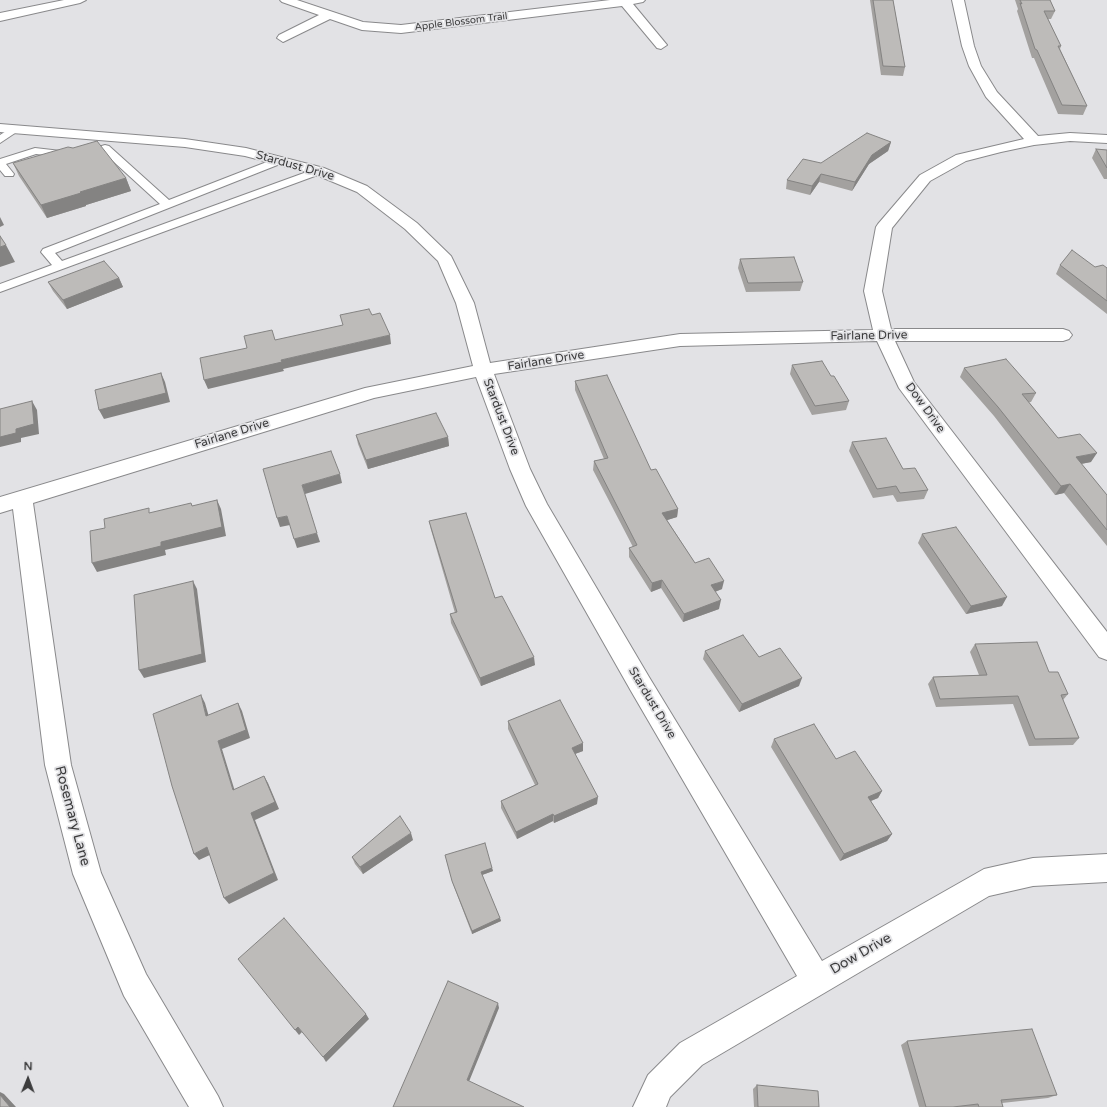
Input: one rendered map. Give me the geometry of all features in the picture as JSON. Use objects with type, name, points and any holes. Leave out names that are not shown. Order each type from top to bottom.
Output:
[{"type":"street","points":[[1,16],[80,0]]},
{"type":"street","name":"Apple Blossom Trail","points":[[286,0],[328,16],[362,26],[401,29],[639,0]]},
{"type":"street","points":[[958,0],[968,46],[975,66],[992,94],[1034,141]]},
{"type":"street","points":[[625,2],[661,45]]},
{"type":"street","points":[[283,38],[328,16]]},
{"type":"street","name":"Stardust Drive","points":[[5,132],[185,143],[246,152],[281,160],[319,171],[362,190],[411,226],[445,259],[465,303],[484,370],[520,469],[538,506],[640,684],[816,980]]},
{"type":"street","name":"Dow Drive","points":[[1107,139],[1070,137],[1034,141],[961,158],[926,178],[884,227],[873,291],[883,335],[906,384],[1107,650]]},
{"type":"street","name":"Fairlane Drive","points":[[11,502],[372,392],[484,370],[680,340],[883,335],[1063,335]]},
{"type":"street","name":"Rosemary Lane","points":[[11,502],[58,765],[87,874],[135,985],[207,1107]]},
{"type":"street","name":"Dow Drive","points":[[649,1107],[659,1086],[691,1054],[984,883],[1034,872],[1107,868]]},
{"type":"lane","points":[[10,174],[0,163],[35,151],[78,156],[105,148],[168,204]]},
{"type":"lane","points":[[60,266],[47,252],[281,160]]},
{"type":"lane","points":[[0,288],[319,171]]},
{"type":"building","points":[[873,0],[893,0],[905,67],[883,66]]},
{"type":"building","points":[[1020,0],[1050,0],[1055,11],[1044,11],[1061,46],[1058,46],[1087,106],[1062,105],[1037,50],[1035,49]]},
{"type":"building","points":[[867,133],[891,142],[872,155],[855,182],[821,174],[812,186],[787,180],[803,159],[821,163]]},
{"type":"building","points":[[97,141],[126,178],[41,205],[13,163],[68,147],[73,148]]},
{"type":"building","points":[[1096,149],[1107,150],[1107,168]]},
{"type":"building","points":[[0,236],[6,245],[0,247]]},
{"type":"building","points":[[1072,250],[1095,267],[1103,265],[1107,268],[1107,301],[1060,265]]},
{"type":"building","points":[[794,257],[803,282],[748,283],[740,259]]},
{"type":"building","points":[[104,261],[119,278],[63,300],[48,282]]},
{"type":"building","points":[[369,309],[372,315],[380,313],[390,335],[281,360],[282,362],[204,380],[200,358],[247,348],[244,336],[272,330],[275,340],[343,325],[340,315]]},
{"type":"building","points":[[1006,359],[1036,393],[1022,394],[1058,438],[1080,434],[1097,453],[1076,457],[1107,495],[1107,530],[1070,484],[1061,486],[998,407],[964,368]]},
{"type":"building","points":[[822,361],[831,376],[834,376],[849,401],[815,406],[792,365]]},
{"type":"building","points":[[161,373],[166,393],[99,410],[95,390]]},
{"type":"building","points":[[607,375],[651,470],[656,469],[678,509],[662,513],[695,563],[709,558],[724,581],[711,585],[721,600],[684,614],[662,580],[652,583],[629,548],[637,545],[594,461],[608,458],[575,381]]},
{"type":"building","points":[[32,401],[34,424],[16,429],[16,433],[0,437],[0,409]]},
{"type":"building","points":[[436,413],[448,437],[366,460],[356,435]]},
{"type":"building","points":[[886,438],[903,469],[915,468],[928,490],[900,493],[896,486],[877,489],[852,442]]},
{"type":"building","points":[[331,451],[340,474],[302,485],[317,533],[294,539],[287,516],[277,518],[263,469]]},
{"type":"building","points":[[217,500],[222,527],[161,542],[161,546],[92,563],[90,531],[105,528],[104,519],[149,508],[149,513],[191,503],[192,506]]},
{"type":"building","points":[[466,513],[495,598],[502,596],[534,657],[480,678],[450,614],[457,612],[429,521]]},
{"type":"building","points":[[956,527],[1007,597],[971,606],[922,534]]},
{"type":"building","points":[[193,581],[202,654],[139,670],[134,595]]},
{"type":"building","points":[[743,635],[759,657],[780,648],[802,678],[742,704],[705,651]]},
{"type":"building","points":[[1037,642],[1049,672],[1058,672],[1068,694],[1061,695],[1079,738],[1035,739],[1018,696],[940,699],[933,677],[987,675],[975,644]]},
{"type":"building","points":[[201,695],[206,716],[238,703],[246,730],[218,741],[233,790],[264,776],[275,802],[251,813],[274,873],[224,898],[207,847],[194,854],[172,786],[153,714]]},
{"type":"building","points":[[560,700],[583,743],[572,748],[598,797],[554,816],[553,814],[516,832],[501,801],[538,784],[508,721]]},
{"type":"building","points":[[814,724],[836,759],[855,751],[882,791],[868,797],[892,834],[844,854],[774,739]]},
{"type":"building","points":[[400,816],[411,833],[360,867],[352,857]]},
{"type":"building","points":[[485,843],[492,868],[481,872],[500,918],[472,931],[452,881],[445,855]]},
{"type":"building","points":[[284,918],[366,1014],[323,1057],[298,1027],[295,1030],[238,959]]},
{"type":"building","points":[[448,981],[498,1003],[467,1080],[524,1107],[393,1107]]},
{"type":"building","points":[[1032,1029],[1057,1095],[1001,1100],[1003,1107],[979,1107],[978,1104],[953,1107],[926,1107],[907,1041]]},
{"type":"building","points":[[757,1085],[818,1091],[819,1107],[758,1107]]},
{"type":"building","points":[[0,1095],[10,1107],[0,1107]]}]
